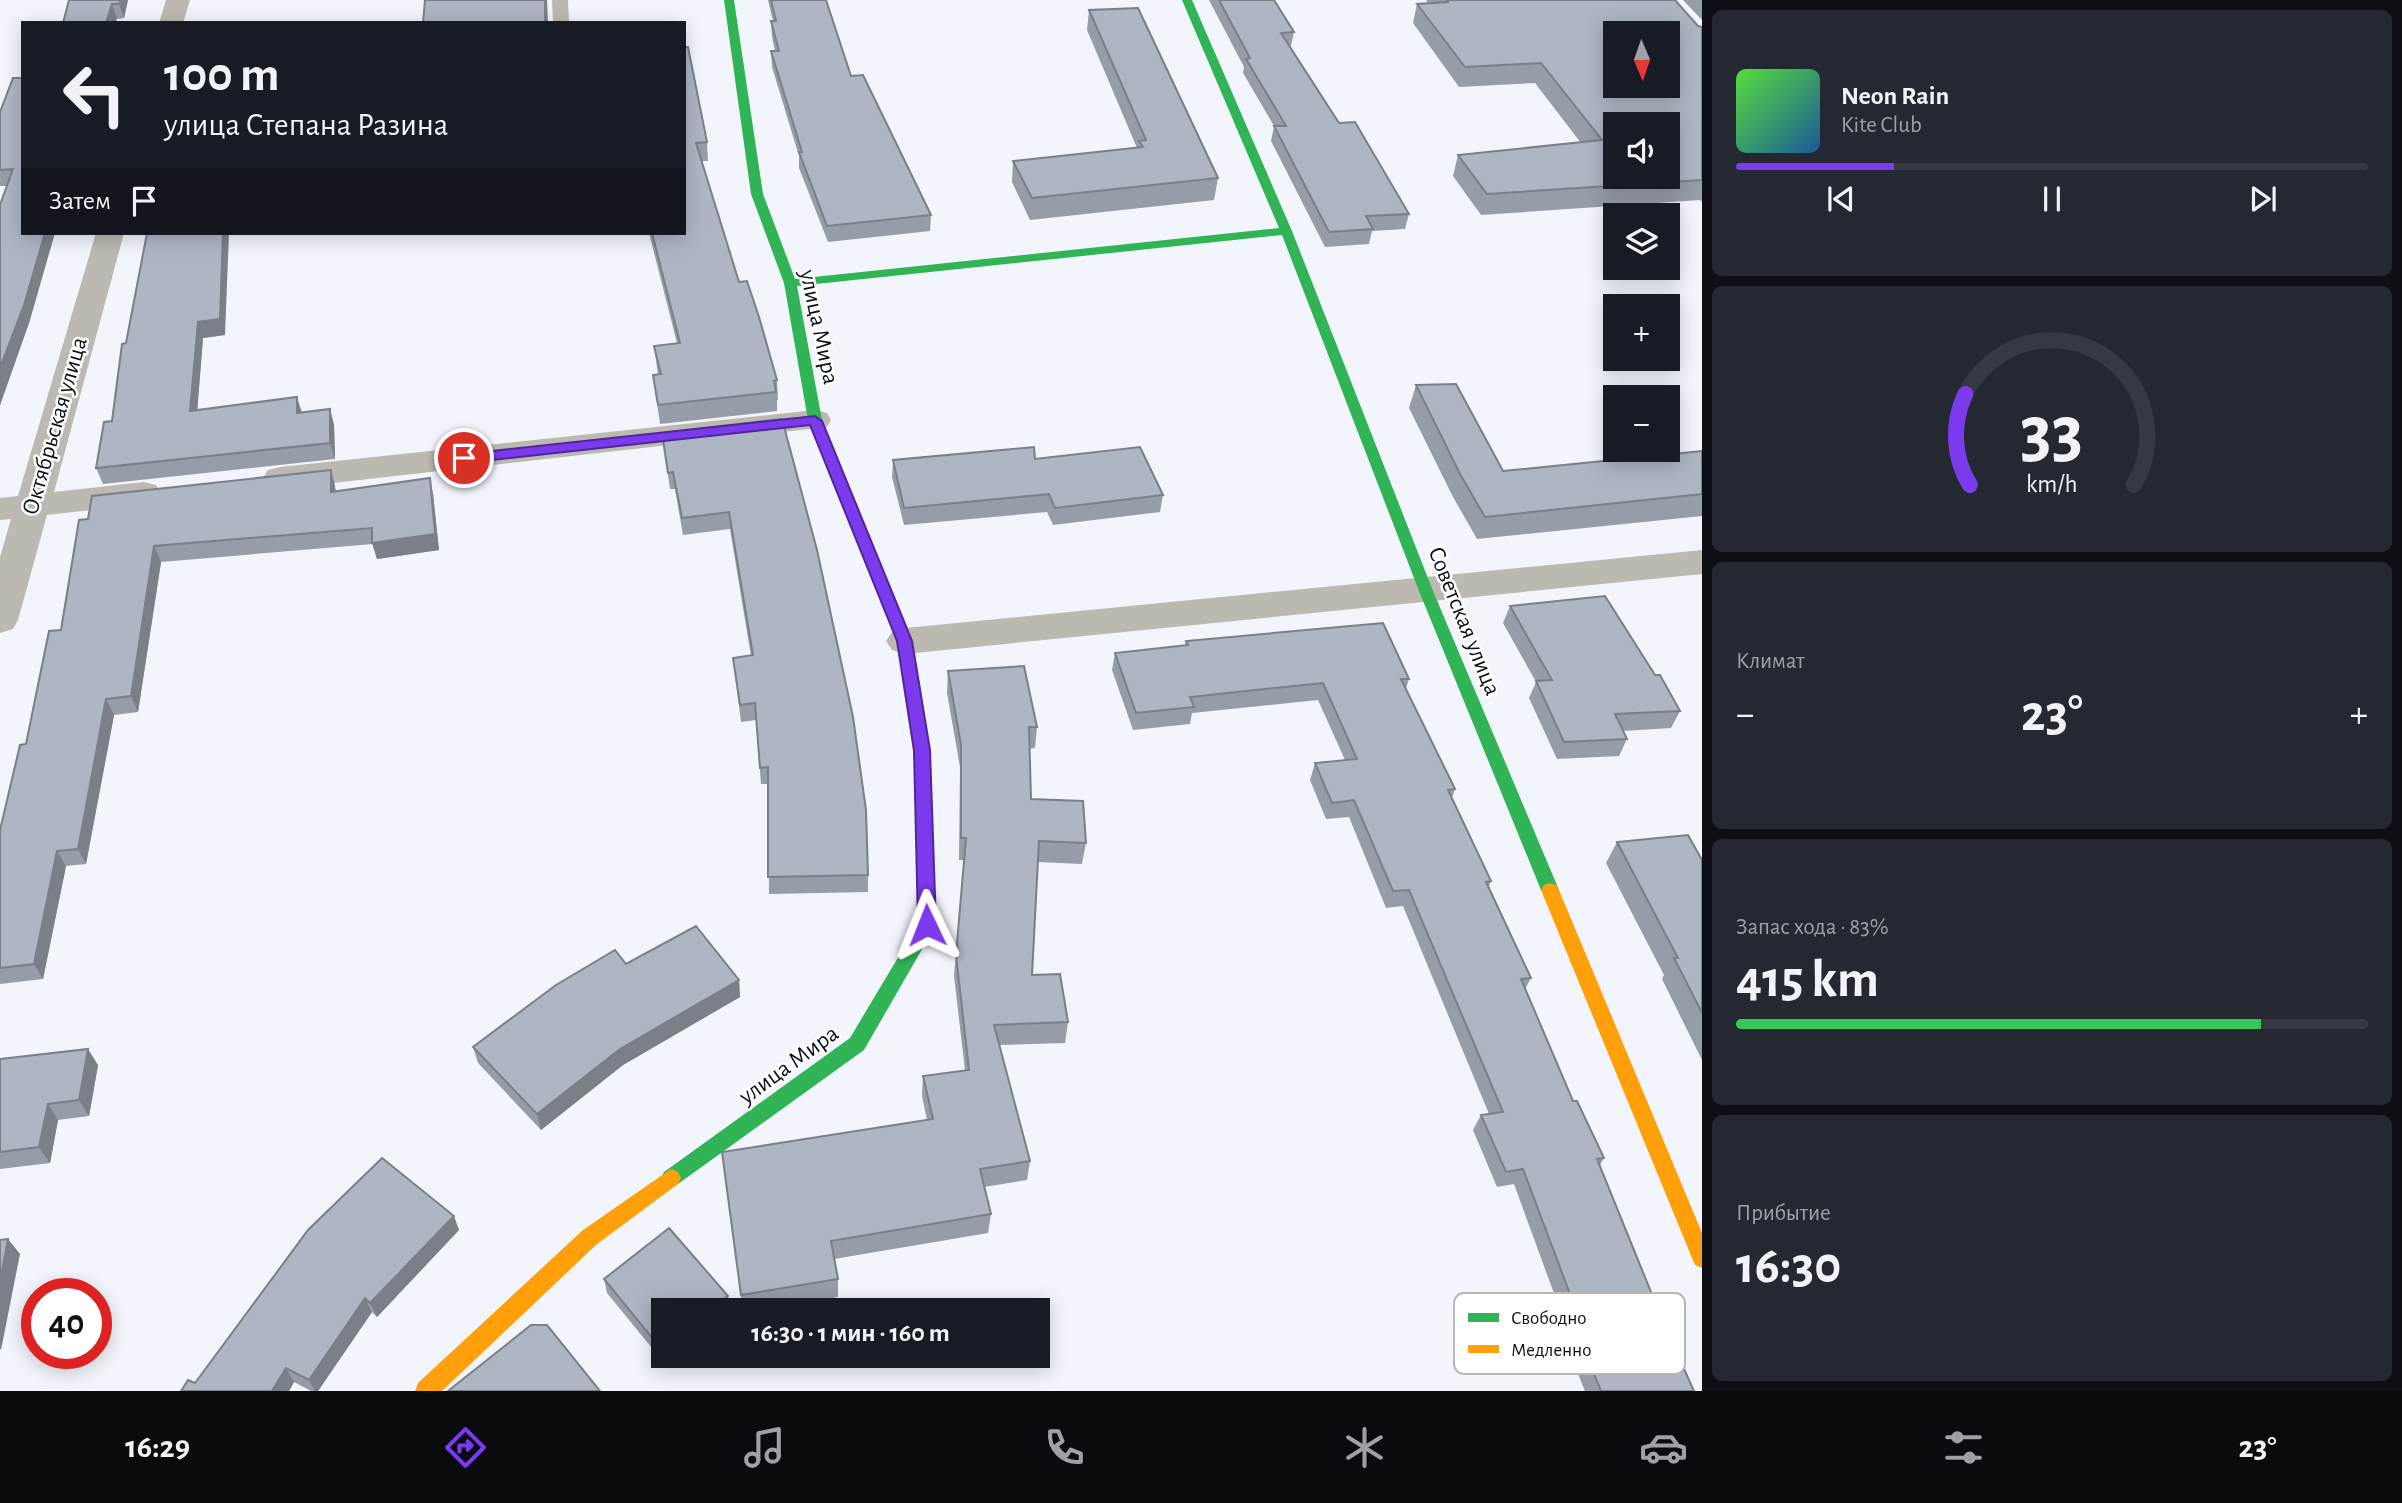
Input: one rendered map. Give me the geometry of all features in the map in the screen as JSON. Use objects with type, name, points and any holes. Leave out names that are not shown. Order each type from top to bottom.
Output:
[{"type":"street","points":[[172,21],[178,0]]},
{"type":"street","name":"улица Мира","points":[[426,1391],[590,1237],[857,1044],[927,925],[922,750],[905,641],[815,421],[790,283],[757,194],[729,0]]},
{"type":"street","name":"Советская улица","points":[[1187,0],[1286,231],[1426,591],[1702,1258]]},
{"type":"street","points":[[790,283],[1286,231]]},
{"type":"street","name":"Октябрьская улица","points":[[0,620],[16,507],[109,235]]},
{"type":"street","points":[[252,481],[815,421]]},
{"type":"street","points":[[16,507],[169,490]]},
{"type":"street","points":[[905,641],[1702,562]]},
{"type":"lane","points":[[560,0],[561,21]]},
{"type":"building","points":[[69,0],[120,0],[119,4],[112,4],[107,21],[64,21]]},
{"type":"building","points":[[425,0],[545,0],[545,21],[423,21]]},
{"type":"building","points":[[771,0],[826,0],[851,76],[863,75],[931,215],[827,226],[799,152],[802,152],[771,51],[779,51],[771,21],[776,21]]},
{"type":"building","points":[[1219,0],[1274,0],[1294,32],[1281,33],[1339,123],[1355,122],[1409,214],[1366,216],[1373,229],[1329,232],[1274,126],[1286,126],[1246,59],[1250,58]]},
{"type":"building","points":[[1447,0],[1675,0],[1698,26],[1702,27],[1702,180],[1680,181],[1680,112],[1603,112],[1603,186],[1487,194],[1458,155],[1602,140],[1541,63],[1465,67],[1417,4],[1448,2]]},
{"type":"building","points":[[1138,8],[1218,178],[1032,198],[1013,161],[1143,147],[1139,141],[1146,140],[1089,10]]},
{"type":"building","points":[[688,47],[707,142],[696,143],[739,282],[747,281],[759,317],[777,380],[774,381],[776,392],[658,405],[653,375],[661,374],[654,346],[680,343],[653,235],[686,235]]},
{"type":"building","points":[[13,78],[21,78],[21,235],[44,235],[24,305],[0,368],[0,205],[13,169],[0,170],[0,112]]},
{"type":"building","points":[[147,235],[223,235],[220,319],[198,322],[190,411],[297,397],[297,413],[330,409],[330,443],[96,468],[104,422],[112,421],[122,344],[126,343]]},
{"type":"building","points":[[1456,384],[1503,471],[1603,461],[1680,462],[1680,453],[1702,451],[1702,494],[1485,517],[1460,474],[1416,385]]},
{"type":"building","points":[[782,419],[817,550],[853,717],[866,810],[868,875],[768,877],[768,767],[760,768],[755,703],[740,705],[733,658],[753,655],[729,512],[682,518],[673,472],[668,473],[662,433]]},
{"type":"building","points":[[1034,447],[1035,459],[1140,447],[1163,495],[1055,508],[1049,494],[904,508],[893,460]]},
{"type":"building","points":[[331,470],[331,492],[430,478],[435,534],[372,543],[372,528],[154,546],[131,696],[106,699],[78,849],[57,851],[34,964],[0,968],[0,830],[20,745],[26,744],[49,631],[61,630],[79,520],[88,519],[92,496]]},
{"type":"building","points":[[1605,596],[1655,675],[1660,675],[1680,711],[1615,714],[1627,739],[1564,742],[1536,681],[1552,680],[1510,606]]},
{"type":"building","points":[[1383,623],[1409,679],[1401,679],[1455,789],[1448,790],[1491,881],[1486,882],[1531,978],[1521,979],[1573,1101],[1577,1101],[1604,1158],[1597,1159],[1651,1293],[1570,1293],[1523,1169],[1506,1172],[1481,1115],[1503,1112],[1409,890],[1393,891],[1354,800],[1332,803],[1315,763],[1357,759],[1323,683],[1190,697],[1194,707],[1136,713],[1115,653],[1188,645],[1186,641]]},
{"type":"building","points":[[1024,666],[1037,727],[1029,727],[1031,799],[1083,801],[1086,843],[1039,841],[1032,975],[1060,974],[1068,1022],[994,1025],[1030,1161],[980,1169],[991,1214],[831,1241],[838,1279],[741,1295],[722,1152],[933,1119],[923,1076],[969,1070],[956,955],[966,838],[961,838],[961,745],[948,671]]},
{"type":"building","points":[[1688,835],[1702,860],[1702,1013],[1674,958],[1678,958],[1617,842]]},
{"type":"building","points":[[696,926],[739,980],[620,1049],[537,1114],[473,1047],[556,985],[615,950],[626,964]]},
{"type":"building","points":[[88,1049],[79,1100],[48,1104],[39,1147],[0,1152],[0,1059]]},
{"type":"building","points":[[382,1158],[454,1216],[370,1303],[365,1298],[309,1380],[286,1368],[272,1391],[181,1391],[188,1380],[195,1383],[308,1230]]},
{"type":"building","points":[[669,1228],[728,1296],[651,1298],[651,1337],[604,1279]]},
{"type":"building","points":[[8,1239],[0,1281],[0,1240]]},
{"type":"building","points":[[531,1325],[547,1325],[600,1391],[448,1391]]},
{"type":"building","points":[[1685,1371],[1694,1391],[1601,1391],[1594,1374],[1685,1374]]},
{"type":"traffic: fast","points":[[729,0],[757,194],[790,283],[815,420],[838,476]]},
{"type":"traffic: fast","points":[[1187,0],[1286,231],[1426,591],[1550,890]]},
{"type":"traffic: fast","points":[[790,283],[1286,231]]},
{"type":"traffic: fast","points":[[671,1178],[857,1044],[927,925],[923,775]]},
{"type":"traffic: slow","points":[[838,476],[905,641],[922,750],[923,775]]},
{"type":"traffic: slow","points":[[1550,890],[1702,1258]]},
{"type":"traffic: slow","points":[[426,1391],[590,1237],[671,1178]]},
{"type":"route","points":[[464,458],[815,421],[905,641],[922,750],[927,925]]}]
